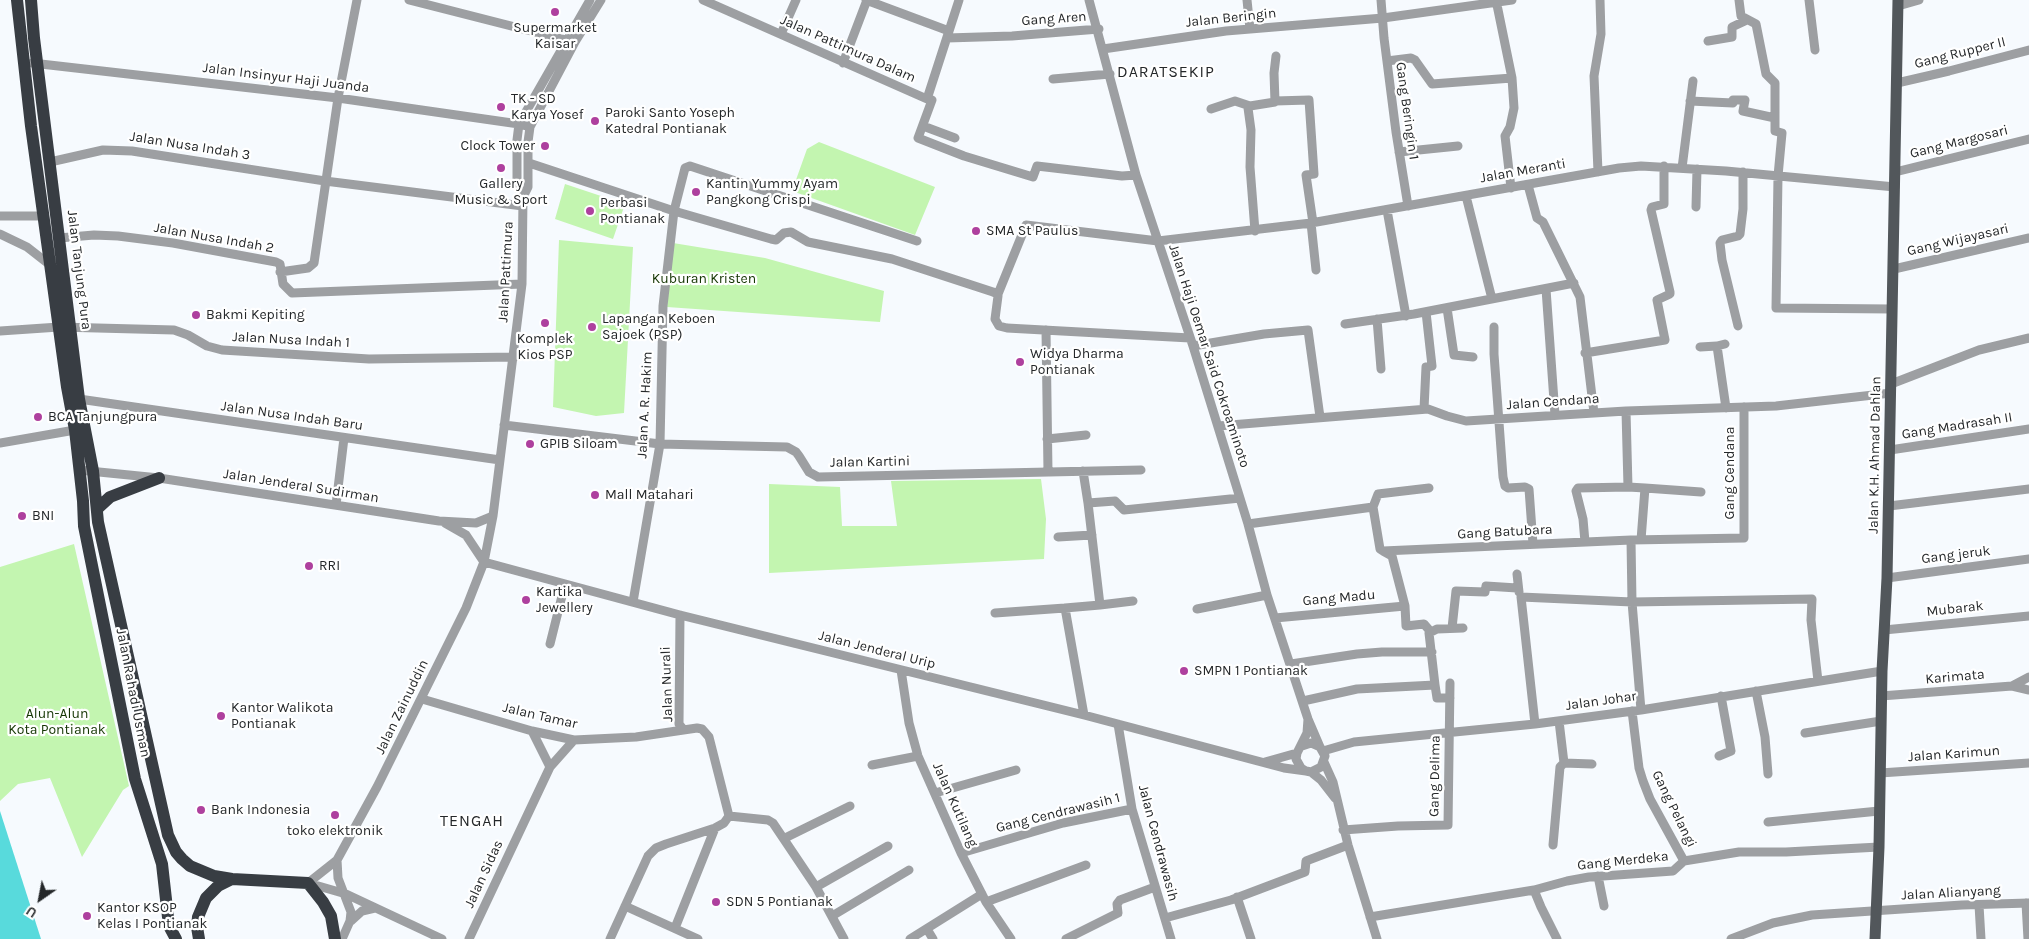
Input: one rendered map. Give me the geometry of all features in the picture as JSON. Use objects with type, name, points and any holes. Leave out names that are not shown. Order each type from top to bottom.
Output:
[{"type":"highway","name":"Jalan Tanjung Pura","points":[[17,0],[31,126],[51,265],[93,472],[98,522],[103,543]]},
{"type":"highway","name":"Jalan Tanjung Pura","points":[[31,0],[59,238],[65,327],[84,526]]},
{"type":"highway","points":[[98,508],[110,497],[159,478]]},
{"type":"highway","name":"Jalan Rahadi Usman","points":[[84,526],[135,779],[162,864],[169,926],[176,939]]},
{"type":"highway","name":"Jalan Rahadi Usman","points":[[103,543],[168,835],[176,852],[190,866],[214,876],[232,879]]},
{"type":"highway","points":[[199,939],[197,927],[201,908],[206,898],[218,886],[232,879],[308,883],[331,916],[335,939]]},
{"type":"main road","name":"Jalan K.H. Ahmad Dahlan","points":[[1874,939],[1879,847],[1881,696],[1889,506],[1898,3]]},
{"type":"street","points":[[280,272],[308,268],[314,263],[338,98],[357,0]]},
{"type":"street","points":[[409,0],[571,41]]},
{"type":"street","points":[[523,201],[517,185],[519,124],[571,41],[590,0]]},
{"type":"street","name":"Jalan Pattimura","points":[[484,562],[493,516],[504,425],[515,357],[522,284],[523,201],[528,187],[530,127],[571,41],[601,0]]},
{"type":"street","name":"Jalan Pattimura Dalam","points":[[704,0],[930,100]]},
{"type":"street","points":[[781,34],[796,0]]},
{"type":"street","points":[[843,63],[867,0],[948,35]]},
{"type":"street","points":[[959,0],[918,138],[964,156],[1033,178],[1037,166],[1136,176]]},
{"type":"street","name":"Jalan Haji Oemar Said Cokroaminoto","points":[[1089,0],[1136,176],[1192,342],[1248,524],[1267,595],[1308,719],[1321,749]]},
{"type":"street","points":[[1247,0],[1250,29]]},
{"type":"street","name":"Gang Beringin 1","points":[[1381,0],[1386,61],[1408,206]]},
{"type":"street","name":"Jalan Beringin","points":[[1103,49],[1250,29],[1383,18],[1442,5],[1512,0]]},
{"type":"street","points":[[1598,172],[1594,76],[1601,34],[1600,0]]},
{"type":"street","points":[[1740,0],[1741,16],[1756,24],[1766,74],[1775,83],[1775,131],[1782,133],[1778,176],[1776,308],[1892,309]]},
{"type":"street","points":[[1809,0],[1815,50]]},
{"type":"street","points":[[1898,3],[1919,0]]},
{"type":"street","points":[[1496,1],[1512,78],[1514,108],[1510,127],[1505,136],[1511,188]]},
{"type":"street","points":[[1708,41],[1732,37],[1732,27],[1747,20]]},
{"type":"street","name":"Gang Aren","points":[[948,35],[1012,36],[1098,30]]},
{"type":"street","name":"Gang Rupper II","points":[[1897,82],[1949,72],[2029,50]]},
{"type":"street","points":[[1275,101],[1274,73],[1276,56]]},
{"type":"street","points":[[1386,61],[1411,58],[1415,60],[1432,84],[1512,78]]},
{"type":"street","name":"Jalan Insinyur Haji Juanda","points":[[25,63],[38,62],[338,98],[530,127]]},
{"type":"street","points":[[1053,79],[1110,74]]},
{"type":"street","points":[[1682,168],[1693,81]]},
{"type":"street","points":[[1211,108],[1235,101],[1250,106],[1272,104],[1275,101],[1309,100],[1314,174],[1306,175],[1316,270]]},
{"type":"street","points":[[1690,101],[1733,103],[1733,100],[1745,100],[1743,111],[1775,118]]},
{"type":"street","points":[[1250,106],[1248,108],[1251,130],[1250,167],[1255,230]]},
{"type":"street","points":[[923,126],[955,138]]},
{"type":"street","name":"Gang Margosari","points":[[1896,172],[2029,139]]},
{"type":"street","points":[[1399,152],[1458,146]]},
{"type":"street","name":"Jalan Nusa Indah 3","points":[[50,162],[103,150],[132,151],[325,181],[523,201]]},
{"type":"street","points":[[529,163],[674,211],[771,240],[776,240],[784,233],[791,232],[808,242],[892,259],[998,294],[996,319],[999,326],[1007,328],[1192,342],[1308,330],[1320,417]]},
{"type":"street","name":"Jalan A. R. Hakim","points":[[633,602],[660,444],[663,306],[674,211],[685,168],[690,166],[917,241]]},
{"type":"street","name":"Jalan Meranti","points":[[998,294],[1026,225],[1158,241],[1312,223],[1528,184],[1641,166],[1743,172],[1895,187]]},
{"type":"street","points":[[1585,353],[1665,340],[1657,300],[1670,294],[1670,292],[1650,210],[1652,207],[1664,204],[1664,166]]},
{"type":"street","points":[[1696,207],[1697,169]]},
{"type":"street","points":[[1738,326],[1722,260],[1720,243],[1722,240],[1740,234],[1743,208],[1743,172]]},
{"type":"street","points":[[1528,184],[1537,218],[1542,222],[1580,297],[1585,353],[1594,413]]},
{"type":"street","points":[[1466,196],[1492,298]]},
{"type":"street","points":[[1387,210],[1406,316]]},
{"type":"street","points":[[0,216],[44,216]]},
{"type":"street","points":[[0,234],[27,247],[51,265]]},
{"type":"street","name":"Jalan Nusa Indah 2","points":[[59,238],[94,235],[118,236],[173,243],[276,262],[280,264],[283,284],[292,293],[522,284]]},
{"type":"street","name":"Gang Wijayasari","points":[[1894,269],[2029,238]]},
{"type":"street","points":[[1345,324],[1406,316],[1574,282]]},
{"type":"street","points":[[1546,289],[1555,415]]},
{"type":"street","points":[[1447,308],[1454,355],[1469,359]]},
{"type":"street","points":[[1424,409],[1426,367],[1432,366],[1426,312]]},
{"type":"street","points":[[1377,320],[1381,370]]},
{"type":"street","name":"Jalan Nusa Indah 1","points":[[0,332],[65,327],[174,330],[188,335],[207,346],[227,350],[369,359],[515,357]]},
{"type":"street","points":[[1494,327],[1494,354],[1503,477],[1505,486],[1508,488],[1525,487],[1529,489],[1533,544]]},
{"type":"street","points":[[1046,330],[1048,472]]},
{"type":"street","name":"Jalan Cendana","points":[[1218,426],[1424,409],[1434,410],[1466,421],[1626,411],[1776,406],[1891,388],[1979,350],[2029,338]]},
{"type":"street","points":[[1700,347],[1721,345],[1726,408]]},
{"type":"street","name":"Jalan Nusa Indah Baru","points":[[79,399],[500,460]]},
{"type":"street","name":"Gang Cendana","points":[[1744,407],[1744,538]]},
{"type":"street","points":[[1626,411],[1628,487]]},
{"type":"street","name":"Jalan Kartini","points":[[504,425],[660,444],[787,447],[800,456],[808,472],[818,477],[1141,470]]},
{"type":"street","name":"Gang Madrasah II","points":[[1890,450],[2029,429]]},
{"type":"street","points":[[0,443],[75,430]]},
{"type":"street","points":[[1047,439],[1086,435]]},
{"type":"street","points":[[336,505],[344,438]]},
{"type":"street","name":"Jalan Jenderal Sudirman","points":[[79,470],[159,478],[439,521],[476,523],[493,516]]},
{"type":"street","points":[[1084,471],[1100,605]]},
{"type":"street","points":[[1584,542],[1583,519],[1576,491],[1578,488],[1628,487],[1701,492]]},
{"type":"street","points":[[1429,488],[1378,494],[1373,507],[1380,549],[1392,556],[1405,606],[1406,626],[1424,624],[1430,631],[1437,698],[1450,698]]},
{"type":"street","points":[[1641,540],[1645,488]]},
{"type":"street","points":[[1889,506],[2029,489]]},
{"type":"street","points":[[1088,504],[1115,501],[1122,510],[1126,511],[1240,498]]},
{"type":"street","points":[[1248,524],[1373,507]]},
{"type":"street","name":"Jalan Jenderal Sudirman","points":[[439,521],[466,535],[484,562]]},
{"type":"street","points":[[1058,537],[1092,535]]},
{"type":"street","name":"Gang Batubara","points":[[1383,551],[1631,540],[1744,538]]},
{"type":"street","points":[[1631,540],[1636,710]]},
{"type":"street","name":"Gang jeruk","points":[[1887,578],[2029,559]]},
{"type":"street","name":"Jalan Jenderal Urip","points":[[484,562],[680,615],[1084,715],[1263,762],[1309,771]]},
{"type":"street","name":"Jalan Zainuddin","points":[[308,883],[337,860],[422,699],[471,596],[484,562]]},
{"type":"street","points":[[1517,574],[1535,724]]},
{"type":"street","points":[[550,644],[565,584]]},
{"type":"street","points":[[1452,628],[1456,591],[1484,592],[1486,586],[1519,592],[1632,602],[1812,599],[1811,620],[1818,681]]},
{"type":"street","points":[[1196,609],[1267,595]]},
{"type":"street","points":[[995,613],[1133,601]]},
{"type":"street","name":"Gang Madu","points":[[1275,618],[1405,606]]},
{"type":"street","points":[[1065,608],[1084,715]]},
{"type":"street","name":"Jalan Nurali","points":[[680,615],[679,724],[683,729],[702,729],[709,737],[729,816]]},
{"type":"street","name":"Mubarak","points":[[1884,630],[2029,616]]},
{"type":"street","points":[[1430,631],[1463,628]]},
{"type":"street","points":[[1290,664],[1366,654],[1432,652]]},
{"type":"street","name":"Jalan Kutilang","points":[[901,670],[909,723],[918,756],[961,853],[984,898],[1012,939]]},
{"type":"street","name":"Jalan Johar","points":[[1321,749],[1354,742],[1535,724],[1636,710],[1882,671]]},
{"type":"street","name":"Karimata","points":[[1881,696],[2012,686],[2029,677]]},
{"type":"street","name":"Gang Delima","points":[[1344,830],[1448,825],[1450,683]]},
{"type":"street","points":[[1303,701],[1357,689],[1435,685]]},
{"type":"street","points":[[2012,686],[2029,690]]},
{"type":"street","points":[[1756,690],[1765,737],[1768,774]]},
{"type":"street","points":[[1719,756],[1731,751],[1721,696]]},
{"type":"street","name":"Jalan Tamar","points":[[422,699],[532,731],[574,740],[636,736],[683,729]]},
{"type":"street","name":"Gang Pelangi","points":[[1636,710],[1639,768],[1643,782],[1650,799],[1684,860]]},
{"type":"street","points":[[1308,719],[1307,733],[1299,750],[1298,764],[1322,780],[1336,800]]},
{"type":"street","points":[[1553,845],[1560,767],[1564,763],[1560,720]]},
{"type":"street","points":[[1805,732],[1881,721]]},
{"type":"street","name":"Jalan Cendrawasih","points":[[1118,724],[1132,809],[1171,939]]},
{"type":"street","points":[[532,731],[550,767]]},
{"type":"street","name":"Jalan Sidas","points":[[469,939],[550,767],[574,740]]},
{"type":"street","points":[[1263,762],[1311,744],[1321,749],[1324,762],[1333,782],[1348,845],[1377,939]]},
{"type":"street","points":[[872,765],[918,756]]},
{"type":"street","points":[[1309,771],[1321,767],[1324,762]]},
{"type":"street","points":[[1564,763],[1592,764]]},
{"type":"street","name":"Jalan Karimun","points":[[1880,773],[2029,764]]},
{"type":"street","points":[[935,792],[1016,770]]},
{"type":"street","points":[[785,838],[850,806]]},
{"type":"street","name":"Gang Cendrawasih 1","points":[[961,853],[1063,823],[1132,809]]},
{"type":"street","points":[[1768,822],[1879,811]]},
{"type":"street","points":[[610,939],[646,860],[656,848],[715,828],[724,823],[729,816],[771,821],[785,838],[816,888],[844,939]]},
{"type":"street","points":[[675,928],[715,828]]},
{"type":"street","points":[[1165,918],[1237,897],[1305,872],[1306,861],[1348,845]]},
{"type":"street","points":[[816,888],[888,846]]},
{"type":"street","name":"Gang Merdeka","points":[[1370,917],[1534,890],[1567,881],[1598,876],[1673,871],[1684,860],[1748,851],[1774,853],[1879,847]]},
{"type":"street","points":[[337,860],[338,878],[350,906],[350,922]]},
{"type":"street","points":[[910,939],[984,898],[1086,865]]},
{"type":"street","points":[[832,916],[909,870]]},
{"type":"street","points":[[1598,876],[1604,906]]},
{"type":"street","points":[[308,883],[346,894],[442,939]]},
{"type":"street","points":[[1066,939],[1118,913],[1117,904],[1120,900],[1155,887]]},
{"type":"street","points":[[1534,890],[1558,939]]},
{"type":"street","points":[[1237,897],[1251,939]]},
{"type":"street","points":[[2028,903],[2028,939]]},
{"type":"street","name":"Jalan Alianyang","points":[[1731,939],[1794,917],[1979,904],[2028,903]]},
{"type":"street","points":[[1979,904],[1981,939]]},
{"type":"street","points":[[625,906],[698,939]]},
{"type":"street","points":[[342,939],[350,922],[362,911],[375,908]]},
{"type":"street","points":[[927,929],[933,939]]},
{"type":"green space","points":[[819,142],[935,187],[915,235],[792,191],[807,149]]},
{"type":"green space","name":"Perbasi Pontianak","points":[[565,184],[625,204],[613,239],[555,219]]},
{"type":"green space","name":"Lapangan Keboen Sajoek (PSP)","points":[[559,240],[633,247],[624,413],[596,416],[553,407]]},
{"type":"green space","name":"Kuburan Kristen","points":[[673,243],[765,258],[884,291],[880,322],[667,307]]},
{"type":"green space","points":[[1041,479],[1046,519],[1044,559],[769,573],[769,484],[840,487],[842,526],[897,526],[891,481]]},
{"type":"green space","name":"Alun-Alun Kota Pontianak","points":[[74,544],[129,786],[123,790],[82,857],[50,778],[18,784],[0,801],[0,567]]},
{"type":"water","points":[[0,811],[41,939],[0,939]]},
{"type":"place","name":"Supermarket Kaisar","points":[[555,12]]},
{"type":"place","name":"TK - SD Karya Yosef","points":[[501,107]]},
{"type":"place","name":"Paroki Santo Yoseph Katedral Pontianak","points":[[595,121]]},
{"type":"place","name":"Clock Tower","points":[[545,146]]},
{"type":"place","name":"Gallery Music & Sport","points":[[501,168]]},
{"type":"place","name":"Kantin Yummy Ayam Pangkong Crispi","points":[[696,192]]},
{"type":"place","name":"Perbasi Pontianak","points":[[590,211]]},
{"type":"place","name":"SMA St Paulus","points":[[976,231]]},
{"type":"place","name":"Bakmi Kepiting","points":[[196,315]]},
{"type":"place","name":"Komplek Kios PSP","points":[[545,323]]},
{"type":"place","name":"Lapangan Keboen Sajoek (PSP)","points":[[592,327]]},
{"type":"place","name":"Widya Dharma Pontianak","points":[[1020,362]]},
{"type":"place","name":"BCA Tanjungpura","points":[[38,417]]},
{"type":"place","name":"GPIB Siloam","points":[[530,444]]},
{"type":"place","name":"Mall Matahari","points":[[595,495]]},
{"type":"place","name":"BNI","points":[[22,516]]},
{"type":"place","name":"RRI","points":[[309,566]]},
{"type":"place","name":"Kartika Jewellery","points":[[526,600]]},
{"type":"place","name":"SMPN 1 Pontianak","points":[[1184,671]]},
{"type":"place","name":"Kantor Walikota Pontianak","points":[[221,716]]},
{"type":"place","name":"Bank Indonesia","points":[[201,810]]},
{"type":"place","name":"toko elektronik","points":[[335,815]]},
{"type":"place","name":"SDN 5 Pontianak","points":[[716,902]]},
{"type":"place","name":"Kantor KSOP Kelas I Pontianak","points":[[87,916]]},
{"type":"district","name":"DARATSEKIP","points":[[1166,72]]},
{"type":"district","name":"TENGAH","points":[[472,821]]}]
